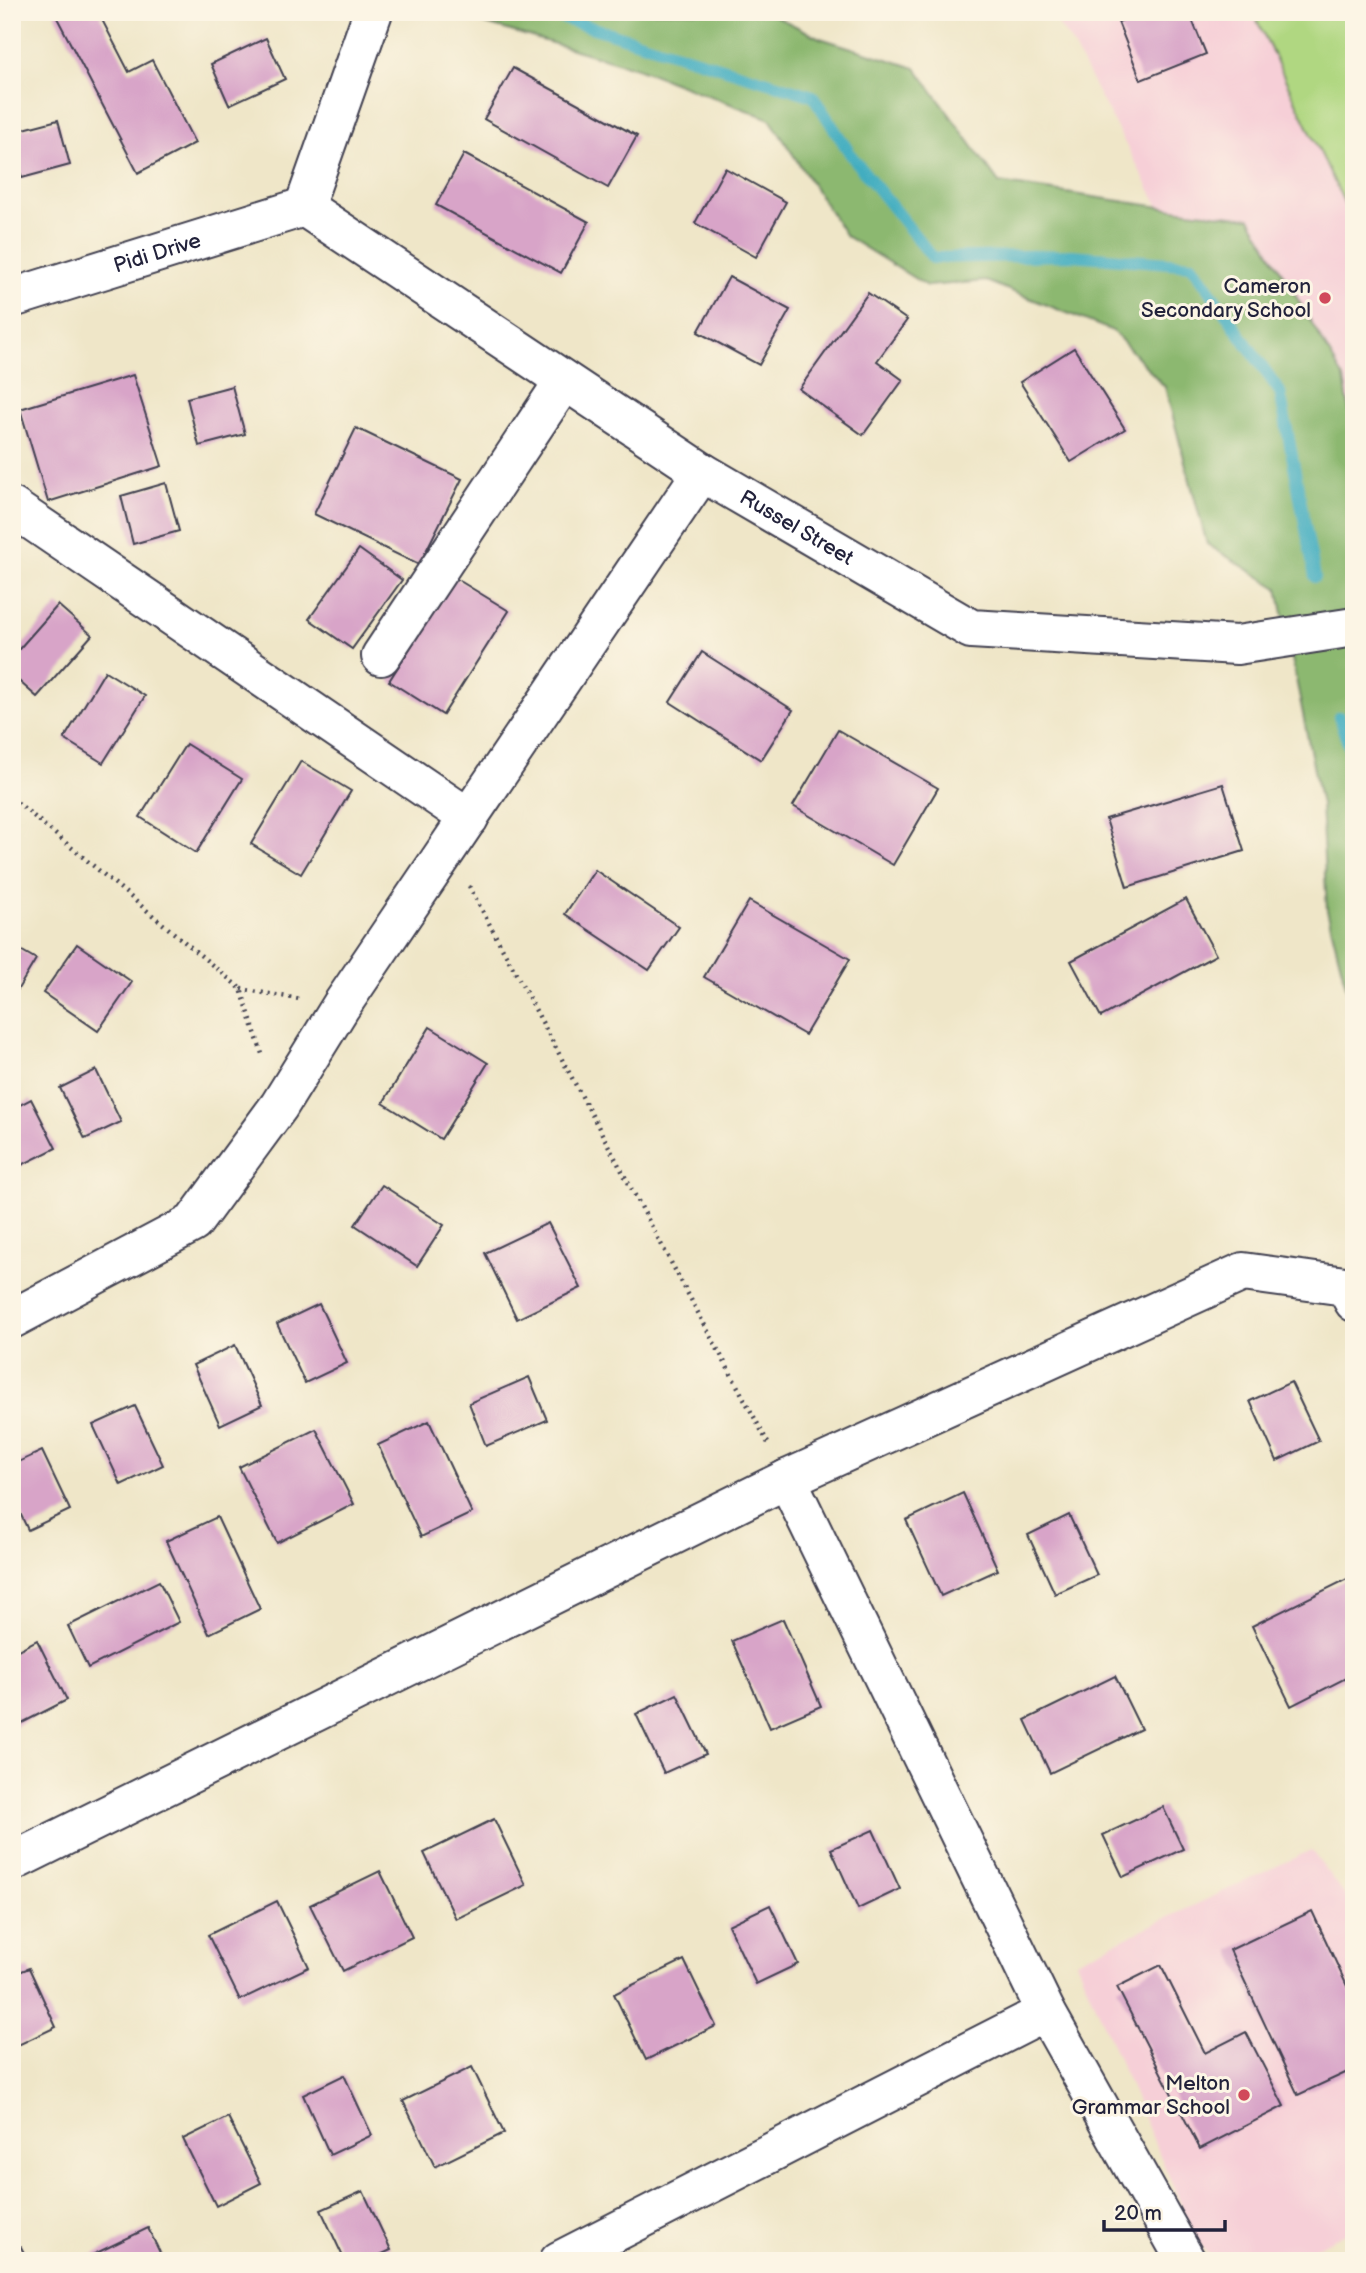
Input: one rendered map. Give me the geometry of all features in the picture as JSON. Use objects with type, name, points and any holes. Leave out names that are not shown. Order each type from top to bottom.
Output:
[{"type":"street","points":[[304,207],[373,12]]},
{"type":"street","name":"Pidi Drive","points":[[12,298],[304,207]]},
{"type":"street","name":"Russel Street","points":[[304,207],[702,472],[971,629],[1237,645],[1354,627]]},
{"type":"street","points":[[381,656],[564,381]]},
{"type":"street","points":[[12,1319],[192,1223],[279,1106],[341,1006],[702,472]]},
{"type":"street","points":[[12,507],[459,833]]},
{"type":"street","points":[[12,1862],[787,1479],[1243,1272],[1345,1286],[1354,1302]]},
{"type":"street","points":[[787,1479],[1046,2012],[1186,2261]]},
{"type":"street","points":[[559,2261],[1046,2012]]},
{"type":"path","points":[[12,798],[241,989],[341,1006]]},
{"type":"path","points":[[459,833],[632,1194],[787,1479]]},
{"type":"path","points":[[241,989],[279,1106]]},
{"type":"shaded area","name":"Cameron Secondary School","points":[[1049,12],[1354,12],[1354,439],[1344,378],[1188,211],[1159,207],[1071,42]]},
{"type":"shaded area","name":"Melton Grammar School","points":[[1311,1850],[1354,1908],[1354,2229],[1287,2261],[1215,2261],[1197,2241],[1076,1961]]},
{"type":"green space","points":[[458,12],[767,12],[820,38],[916,68],[999,183],[1250,218],[1344,378],[1354,439],[1354,1018],[1327,910],[1321,805],[1278,588],[1207,544],[1165,387],[1113,331],[986,281],[927,286],[846,236],[770,119],[637,68],[463,17]]},
{"type":"green space","points":[[1253,12],[1354,12],[1354,223]]},
{"type":"building","points":[[54,12],[107,12],[100,16],[129,72],[152,60],[195,143],[138,173]]},
{"type":"building","points":[[1142,12],[1189,12],[1206,54],[1141,80],[1118,22]]},
{"type":"building","points":[[266,38],[285,79],[229,105],[211,64]]},
{"type":"building","points":[[513,68],[637,136],[608,188],[484,119]]},
{"type":"building","points":[[58,120],[70,165],[22,178],[12,143],[12,132]]},
{"type":"building","points":[[464,154],[589,222],[561,273],[436,205]]},
{"type":"building","points":[[725,168],[786,202],[756,257],[695,223]]},
{"type":"building","points":[[729,277],[790,310],[759,365],[698,332]]},
{"type":"building","points":[[868,293],[907,320],[877,361],[903,380],[863,435],[799,389]]},
{"type":"building","points":[[1074,348],[1125,429],[1071,462],[1020,382]]},
{"type":"building","points":[[133,375],[162,466],[48,502],[20,409]]},
{"type":"building","points":[[232,386],[245,434],[199,446],[187,398]]},
{"type":"building","points":[[356,428],[462,479],[419,565],[314,514]]},
{"type":"building","points":[[166,483],[179,531],[133,544],[121,496]]},
{"type":"building","points":[[359,549],[402,580],[352,649],[309,619]]},
{"type":"building","points":[[455,578],[509,611],[443,715],[389,681]]},
{"type":"building","points":[[58,605],[92,635],[37,697],[12,675],[12,657]]},
{"type":"building","points":[[702,652],[793,710],[761,760],[670,702]]},
{"type":"building","points":[[105,671],[145,696],[103,763],[64,739]]},
{"type":"building","points":[[838,730],[938,788],[893,865],[793,806]]},
{"type":"building","points":[[186,744],[242,779],[196,853],[140,817]]},
{"type":"building","points":[[301,761],[351,791],[301,874],[251,844]]},
{"type":"building","points":[[1223,784],[1244,851],[1127,887],[1106,819]]},
{"type":"building","points":[[595,870],[679,927],[649,970],[565,914]]},
{"type":"building","points":[[1186,899],[1216,955],[1101,1017],[1071,961]]},
{"type":"building","points":[[749,901],[850,959],[805,1035],[704,977]]},
{"type":"building","points":[[77,944],[132,982],[98,1031],[43,993]]},
{"type":"building","points":[[12,945],[36,959],[12,999]]},
{"type":"building","points":[[430,1027],[488,1063],[441,1139],[383,1103]]},
{"type":"building","points":[[96,1070],[121,1122],[85,1139],[60,1088]]},
{"type":"building","points":[[31,1099],[56,1148],[12,1170],[12,1109]]},
{"type":"building","points":[[382,1185],[444,1225],[417,1266],[355,1225]]},
{"type":"building","points":[[548,1223],[581,1288],[517,1319],[485,1253]]},
{"type":"building","points":[[319,1304],[347,1363],[305,1383],[277,1324]]},
{"type":"building","points":[[235,1345],[262,1405],[220,1425],[193,1365]]},
{"type":"building","points":[[529,1377],[547,1420],[486,1446],[469,1403]]},
{"type":"building","points":[[1291,1382],[1319,1441],[1277,1461],[1250,1401]]},
{"type":"building","points":[[135,1406],[163,1465],[121,1485],[93,1425]]},
{"type":"building","points":[[429,1421],[472,1513],[421,1537],[378,1445]]},
{"type":"building","points":[[316,1429],[354,1504],[277,1543],[239,1467]]},
{"type":"building","points":[[42,1451],[70,1510],[28,1530],[12,1496],[12,1465]]},
{"type":"building","points":[[963,1493],[998,1570],[941,1596],[906,1520]]},
{"type":"building","points":[[1069,1515],[1097,1575],[1055,1594],[1028,1535]]},
{"type":"building","points":[[217,1517],[260,1609],[209,1634],[166,1541]]},
{"type":"building","points":[[1353,1576],[1354,1674],[1291,1706],[1252,1626]]},
{"type":"building","points":[[159,1581],[179,1622],[88,1668],[68,1626]]},
{"type":"building","points":[[783,1619],[821,1706],[770,1728],[732,1641]]},
{"type":"building","points":[[37,1640],[67,1700],[12,1728],[12,1653]]},
{"type":"building","points":[[1115,1676],[1141,1729],[1050,1773],[1025,1720]]},
{"type":"building","points":[[677,1694],[706,1754],[664,1773],[636,1714]]},
{"type":"building","points":[[1163,1807],[1183,1849],[1123,1877],[1103,1835]]},
{"type":"building","points":[[494,1819],[526,1885],[456,1919],[424,1853]]},
{"type":"building","points":[[873,1830],[900,1889],[858,1909],[831,1849]]},
{"type":"building","points":[[380,1871],[412,1937],[343,1971],[310,1905]]},
{"type":"building","points":[[277,1901],[309,1967],[240,2000],[208,1935]]},
{"type":"building","points":[[770,1905],[798,1964],[756,1984],[728,1925]]},
{"type":"building","points":[[1312,1911],[1354,2001],[1354,2069],[1298,2095],[1230,1950]]},
{"type":"building","points":[[684,1960],[716,2026],[646,2060],[614,1994]]},
{"type":"building","points":[[1161,1965],[1205,2053],[1246,2032],[1284,2106],[1200,2149],[1117,1987]]},
{"type":"building","points":[[29,1968],[56,2027],[14,2047],[12,1975]]},
{"type":"building","points":[[472,2067],[504,2133],[435,2167],[403,2101]]},
{"type":"building","points":[[344,2075],[372,2135],[330,2155],[303,2095]]},
{"type":"building","points":[[228,2117],[261,2183],[216,2206],[183,2139]]},
{"type":"building","points":[[363,2191],[391,2250],[367,2261],[345,2261],[321,2210]]},
{"type":"building","points":[[148,2228],[164,2261],[80,2261]]},
{"type":"building","points":[[21,2247],[28,2261],[12,2261],[12,2251]]},
{"type":"waterway","points":[[542,12],[813,96],[853,158],[933,258],[1072,255],[1192,265],[1280,392],[1315,577]]},
{"type":"waterway","points":[[1339,717],[1354,761]]},
{"type":"place","name":"Cameron Secondary School","points":[[1325,298]]},
{"type":"place","name":"Melton Grammar School","points":[[1244,2095]]}]
